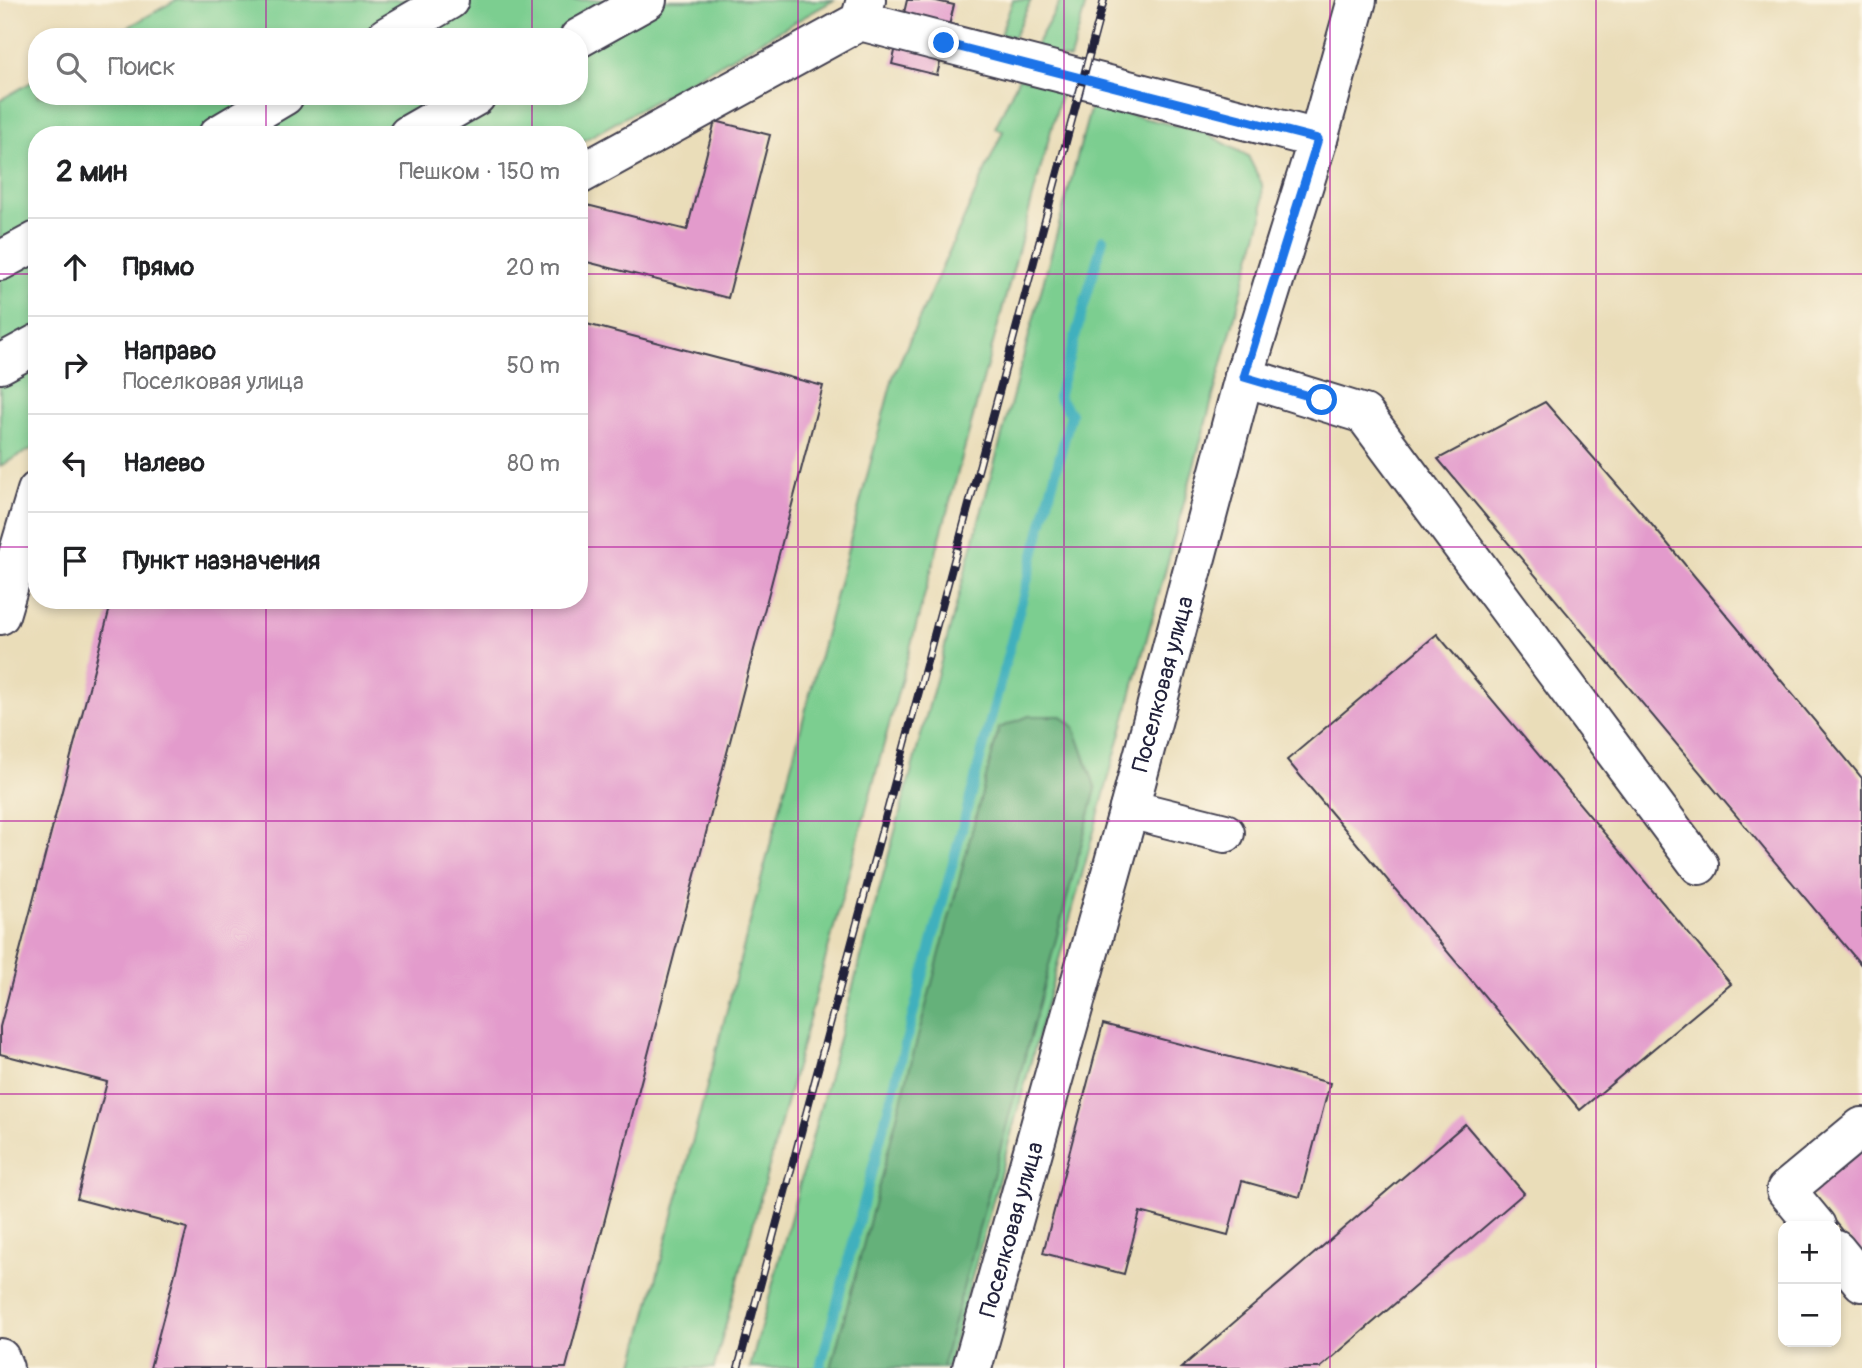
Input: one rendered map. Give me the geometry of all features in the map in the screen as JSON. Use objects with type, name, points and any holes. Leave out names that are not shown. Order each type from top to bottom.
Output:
[{"type":"main road","points":[[401,28],[449,0]]},
{"type":"main road","points":[[588,33],[647,0]]},
{"type":"main road","name":"Поселковая улица","points":[[972,1368],[1129,809],[1244,377],[1318,139],[1357,0]]},
{"type":"main road","points":[[588,170],[863,10],[1318,139]]},
{"type":"main road","points":[[233,126],[269,105]]},
{"type":"main road","points":[[424,126],[460,105]]},
{"type":"main road","points":[[0,261],[28,246]]},
{"type":"main road","points":[[0,364],[28,349]]},
{"type":"main road","points":[[1244,377],[1364,414],[1699,865]]},
{"type":"main road","points":[[0,615],[28,521]]},
{"type":"main road","points":[[1129,809],[1225,833]]},
{"type":"main road","points":[[1812,1221],[1786,1190],[1862,1127]]},
{"type":"main road","points":[[1841,1256],[1862,1282]]},
{"type":"main road","points":[[0,1358],[4,1368]]},
{"type":"green space","points":[[176,0],[834,0],[588,138],[588,126],[28,126],[28,451],[0,466],[0,100],[28,84],[28,105],[588,105],[588,28],[127,28]]},
{"type":"green space","points":[[1013,0],[1031,0],[1014,37],[1000,35]]},
{"type":"green space","points":[[1061,0],[1087,0],[1070,59],[1032,52]]},
{"type":"green space","points":[[1019,77],[1062,90],[714,1368],[633,1368],[893,377],[1003,131],[995,128]]},
{"type":"green space","points":[[1091,106],[1204,132],[1248,156],[1262,184],[1263,214],[947,1368],[750,1368]]},
{"type":"green space","points":[[1029,716],[1062,716],[1074,727],[1096,789],[942,1368],[831,1368],[999,728]]},
{"type":"building","points":[[907,0],[932,0],[954,5],[937,75],[892,64]]},
{"type":"building","points":[[715,121],[770,135],[728,298],[588,262],[588,205],[687,230]]},
{"type":"building","points":[[588,324],[823,386],[566,1368],[150,1368],[187,1228],[77,1199],[107,1082],[0,1054],[0,1027],[110,609],[588,609]]},
{"type":"building","points":[[1545,402],[1652,525],[1862,778],[1862,966],[1438,459]]},
{"type":"building","points":[[1437,634],[1731,984],[1580,1110],[1287,760]]},
{"type":"building","points":[[1103,1024],[1330,1083],[1300,1197],[1242,1181],[1228,1235],[1140,1212],[1124,1274],[1043,1253]]},
{"type":"building","points":[[1465,1124],[1524,1193],[1320,1368],[1181,1368]]},
{"type":"building","points":[[1862,1134],[1862,1254],[1841,1228],[1841,1221],[1835,1221],[1803,1182]]},
{"type":"waterway","points":[[820,1368],[1071,414],[1058,397],[1103,239]]},
{"type":"railway","points":[[738,1368],[1104,0]]},
{"type":"route","points":[[944,43],[1318,139],[1244,377],[1322,400]]}]
